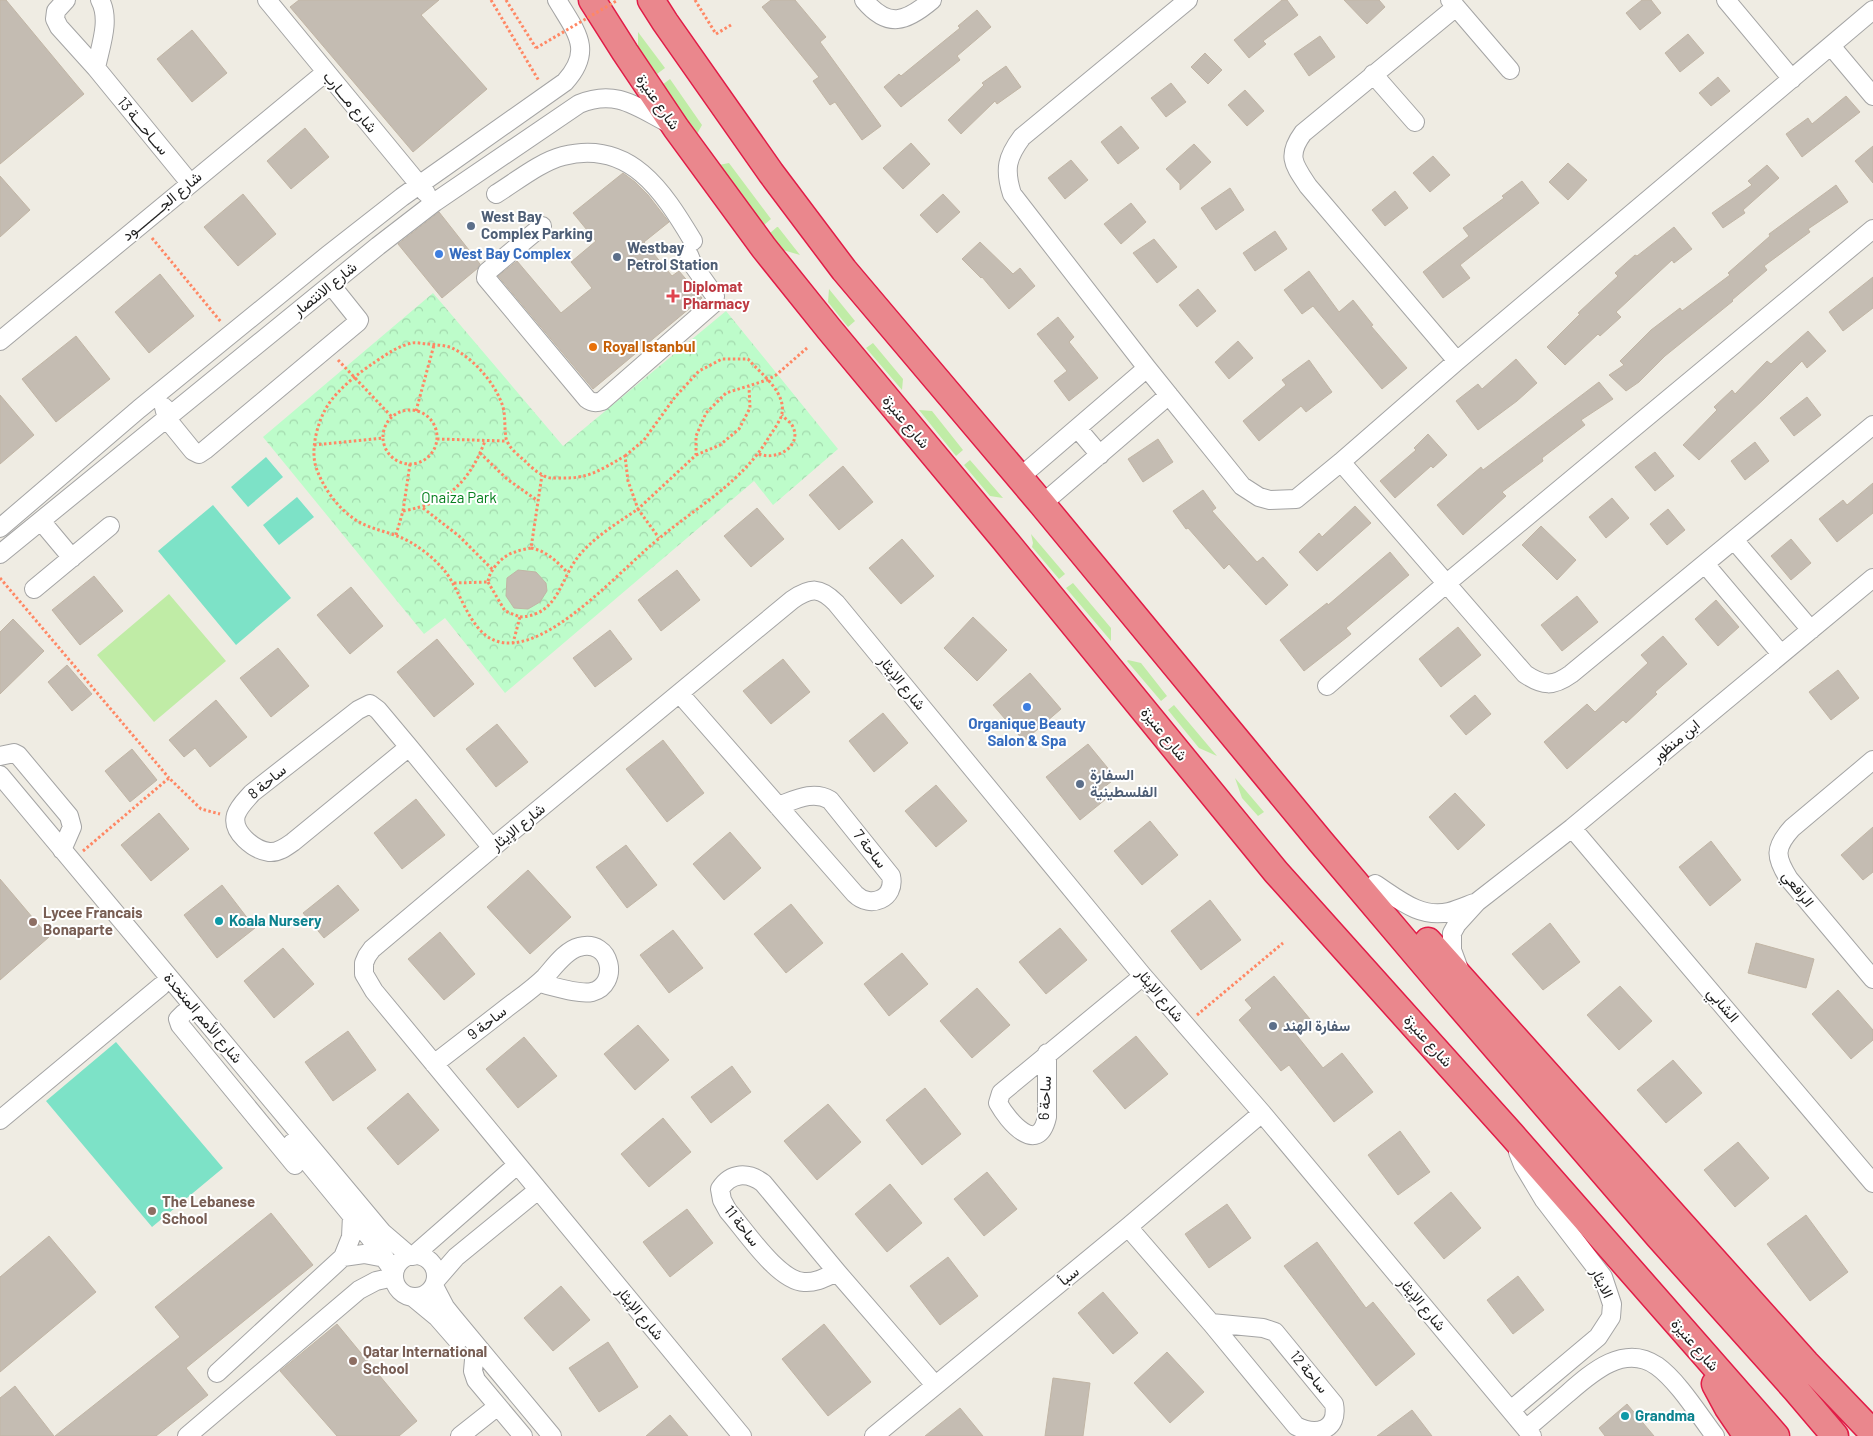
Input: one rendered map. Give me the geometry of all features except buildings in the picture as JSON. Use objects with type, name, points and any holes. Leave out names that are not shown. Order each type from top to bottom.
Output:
[{"type":"highway","name":"شارع عنيزة","points":[[592,0],[676,128],[764,248],[1276,872],[1512,1135],[1776,1436]]},
{"type":"highway","points":[[652,0],[665,22],[771,173],[844,270],[1042,504],[1321,842],[1659,1237],[1796,1390],[1834,1436]]},
{"type":"highway","points":[[1321,842],[1375,884],[1467,984],[1806,1363],[1873,1433]]},
{"type":"highway","points":[[1690,1340],[1728,1408],[1747,1436]]},
{"type":"street","name":"ســاحـــة 13","points":[[66,0],[56,11],[55,20],[59,27],[96,68],[190,183]]},
{"type":"street","points":[[96,68],[105,16],[104,7],[100,0]]},
{"type":"street","name":"شارع الانتصار","points":[[0,528],[160,392],[335,249],[419,184],[565,82],[575,71],[580,59],[580,45],[576,33],[557,0]]},
{"type":"street","points":[[864,0],[880,16],[890,20],[902,19],[916,13],[932,0]]},
{"type":"street","points":[[1188,0],[1022,137],[1012,150],[1007,164],[1007,180],[1012,194],[1147,368],[1242,486],[1259,497],[1270,500],[1296,499],[1456,361],[1873,10]]},
{"type":"street","points":[[1726,0],[1792,79]]},
{"type":"street","name":"شارع مـــارب","points":[[269,1],[435,202]]},
{"type":"street","points":[[1456,361],[1308,186],[1297,169],[1292,156],[1294,145],[1302,133],[1453,4],[1510,70]]},
{"type":"street","points":[[1832,46],[1873,96]]},
{"type":"street","name":"شارع الجــــــــود","points":[[0,341],[326,72]]},
{"type":"street","points":[[1373,74],[1415,122]]},
{"type":"street","name":"شارع الانتصار","points":[[0,554],[435,202],[579,104],[604,97],[615,98],[676,128]]},
{"type":"street","points":[[496,194],[545,164],[562,156],[586,152],[611,156],[632,164],[645,174],[677,214],[691,248],[693,265],[715,296],[714,303],[602,401],[597,403],[591,402],[486,278],[487,272],[542,226]]},
{"type":"street","points":[[1327,686],[1447,583],[1873,229]]},
{"type":"street","points":[[160,392],[167,418],[193,451],[199,454],[359,321],[331,285]]},
{"type":"street","points":[[1019,478],[1147,368]]},
{"type":"street","points":[[1042,504],[1169,395]]},
{"type":"street","points":[[1341,462],[1525,674],[1536,681],[1548,684],[1561,682],[1873,425]]},
{"type":"street","points":[[1078,429],[1100,455]]},
{"type":"street","points":[[41,521],[72,558]]},
{"type":"street","points":[[34,589],[110,526]]},
{"type":"street","points":[[1734,540],[1811,630]]},
{"type":"street","points":[[1705,564],[1781,654]]},
{"type":"street","name":"ابن منظور","points":[[1467,984],[1452,950],[1452,933],[1457,924],[1477,902],[1572,828],[1873,578]]},
{"type":"street","name":"شارع الإيثار","points":[[742,1436],[369,984],[364,974],[364,963],[367,956],[378,944],[792,600],[804,592],[816,590],[822,591],[836,603],[1143,976],[1262,1113],[1529,1432],[1588,1376],[1605,1364],[1622,1358],[1634,1358],[1643,1359],[1656,1365],[1669,1376],[1715,1436]]},
{"type":"street","name":"ساحة 7","points":[[680,694],[778,806],[861,900],[871,903],[890,891],[893,884],[891,876],[830,800],[822,795],[814,794],[778,806]]},
{"type":"street","name":"ساحة 8","points":[[235,817],[242,804],[252,793],[363,706],[370,704],[374,706],[409,747],[492,848]]},
{"type":"street","points":[[235,817],[237,828],[245,840],[257,848],[270,852],[281,850],[409,747]]},
{"type":"street","points":[[0,756],[14,753],[18,755],[70,816],[72,827],[67,855]]},
{"type":"street","name":"الرافعي","points":[[1873,760],[1792,828],[1782,840],[1778,851],[1780,866],[1789,879],[1873,980]]},
{"type":"street","name":"شارع الأمم المتحدة","points":[[0,775],[382,1232],[411,1256]]},
{"type":"street","name":"شارع الأمم المتحدة","points":[[0,793],[329,1188],[391,1269]]},
{"type":"street","name":"الشابي","points":[[1572,828],[1873,1183]]},
{"type":"street","name":"ابن منظور","points":[[1375,884],[1417,911],[1434,914],[1448,913],[1477,902]]},
{"type":"street","points":[[1047,1053],[1143,976]]},
{"type":"street","name":"ساحة 9","points":[[434,1064],[539,983]]},
{"type":"street","points":[[0,1120],[161,986]]},
{"type":"street","name":"سبأ","points":[[874,1436],[1128,1227],[1262,1113]]},
{"type":"street","name":"الايثار","points":[[1511,1410],[1598,1337],[1611,1317],[1612,1304],[1603,1277],[1544,1200],[1523,1165],[1512,1135]]},
{"type":"street","points":[[187,1436],[359,1290],[376,1281],[400,1262],[411,1256],[517,1165]]},
{"type":"street","name":"ساحة 11","points":[[837,1272],[817,1281],[802,1282],[790,1279],[776,1269],[722,1200],[720,1189],[726,1181],[738,1175],[747,1174],[763,1183],[935,1386]]},
{"type":"street","points":[[414,1298],[426,1295],[456,1257],[538,1190]]},
{"type":"street","points":[[217,1372],[343,1257],[351,1237],[352,1216]]},
{"type":"street","name":"ساحة 12","points":[[1128,1227],[1296,1426],[1303,1432],[1318,1434],[1324,1432],[1330,1426],[1334,1420],[1334,1404],[1275,1332],[1263,1328],[1211,1323]]},
{"type":"street","points":[[343,1257],[364,1254],[391,1269],[401,1292],[414,1298],[448,1329],[538,1436]]},
{"type":"street","points":[[411,1256],[424,1257],[429,1260],[435,1269],[435,1283],[445,1306],[552,1436]]},
{"type":"street","points":[[474,1360],[473,1371],[476,1380],[523,1436]]},
{"type":"street","points":[[460,1436],[498,1406]]},
{"type":"path","points":[[491,0],[540,83]]},
{"type":"path","points":[[506,0],[536,48],[618,0]]},
{"type":"path","points":[[695,0],[716,34],[731,25]]},
{"type":"path","points":[[140,224],[230,334]]},
{"type":"path","points":[[416,411],[434,345]]},
{"type":"path","points":[[327,348],[392,417]]},
{"type":"path","points":[[354,378],[328,404],[314,445],[315,465],[338,505],[355,519],[380,531],[396,535],[411,542],[442,567],[454,583],[472,621],[482,632],[496,642],[513,643],[534,637],[556,627],[659,538],[725,488],[759,454],[782,415],[781,402],[776,388],[748,359],[722,359],[700,371],[675,397],[644,440],[625,456]]},
{"type":"path","points":[[696,455],[720,445],[739,429],[750,408],[750,387]]},
{"type":"path","points":[[407,410],[416,411],[424,414],[432,421],[436,429],[436,439],[431,453],[418,462],[410,464],[394,459],[389,453],[383,438],[387,423],[392,417],[399,412],[407,410]]},
{"type":"path","points":[[759,454],[768,458],[781,454],[791,446],[794,433],[792,425],[782,415]]},
{"type":"path","points":[[314,445],[383,438]]},
{"type":"path","points":[[436,439],[506,441]]},
{"type":"path","points":[[403,511],[422,508],[441,499],[458,487],[471,471],[485,441]]},
{"type":"path","points":[[480,453],[507,479],[538,501]]},
{"type":"path","points":[[396,535],[403,511],[410,464]]},
{"type":"path","points":[[531,548],[542,475]]},
{"type":"path","points":[[422,508],[459,536],[493,570]]},
{"type":"path","points":[[568,573],[554,559],[539,550],[531,548],[513,552],[502,560],[493,570],[488,582],[506,611],[520,617],[531,616],[543,611],[554,599],[582,552],[604,533],[638,509],[659,538]]},
{"type":"path","points":[[0,578],[169,778],[201,809],[235,817]]},
{"type":"path","points":[[454,583],[488,582]]},
{"type":"path","points":[[513,643],[520,617]]},
{"type":"path","points":[[67,855],[169,778]]},
{"type":"path","points":[[1185,1025],[1283,943]]},
{"type":"green space","points":[[638,32],[665,68],[657,74],[638,47]]},
{"type":"green space","points":[[670,79],[702,125],[697,134],[662,85]]},
{"type":"green space","points":[[729,163],[771,219],[764,225],[719,165]]},
{"type":"green space","points":[[777,227],[800,255],[783,250],[770,233]]},
{"type":"green space","points":[[829,289],[855,321],[848,327],[828,302]]},
{"type":"green space","name":"Onaiza Park","points":[[433,293],[563,446],[726,311],[838,449],[773,505],[754,481],[505,693],[445,618],[424,634],[263,437]]},
{"type":"green space","points":[[873,343],[903,379],[902,390],[866,348]]},
{"type":"green space","points":[[919,410],[932,411],[963,450],[956,456]]},
{"type":"green space","points":[[266,457],[283,477],[248,507],[231,487]]},
{"type":"green space","points":[[970,460],[1003,498],[990,496],[964,465]]},
{"type":"green space","points":[[297,497],[314,517],[279,545],[263,525]]},
{"type":"green space","points":[[213,505],[291,598],[236,645],[158,551]]},
{"type":"green space","points":[[1031,534],[1065,574],[1059,579],[1032,547]]},
{"type":"green space","points":[[1073,583],[1111,628],[1111,641],[1066,588]]},
{"type":"green space","points":[[169,594],[226,661],[154,722],[97,655]]},
{"type":"green space","points":[[1128,660],[1141,663],[1167,696],[1161,701]]},
{"type":"green space","points":[[1174,705],[1217,756],[1199,748],[1168,710]]},
{"type":"green space","points":[[1235,778],[1264,812],[1258,816],[1242,798]]},
{"type":"green space","points":[[116,1042],[223,1168],[152,1227],[46,1101]]},
{"type":"place","name":"West Bay Complex Parking","points":[[471,226]]},
{"type":"place","name":"West Bay Complex","points":[[439,254]]},
{"type":"place","name":"Westbay Petrol Station","points":[[617,257]]},
{"type":"place","name":"Diplomat Pharmacy","points":[[673,296]]},
{"type":"place","name":"Royal Istanbul","points":[[593,347]]},
{"type":"place","name":"Organique Beauty Salon & Spa","points":[[1027,707]]},
{"type":"place","name":"السفارة الفلسطينية","points":[[1080,784]]},
{"type":"place","name":"Koala Nursery","points":[[219,921]]},
{"type":"place","name":"Lycee Francais Bonaparte","points":[[33,922]]},
{"type":"place","name":"سفارة الهند","points":[[1273,1026]]},
{"type":"place","name":"The Lebanese School","points":[[152,1211]]},
{"type":"place","name":"Qatar International School","points":[[353,1361]]},
{"type":"place","name":"Grandma","points":[[1625,1416]]}]
